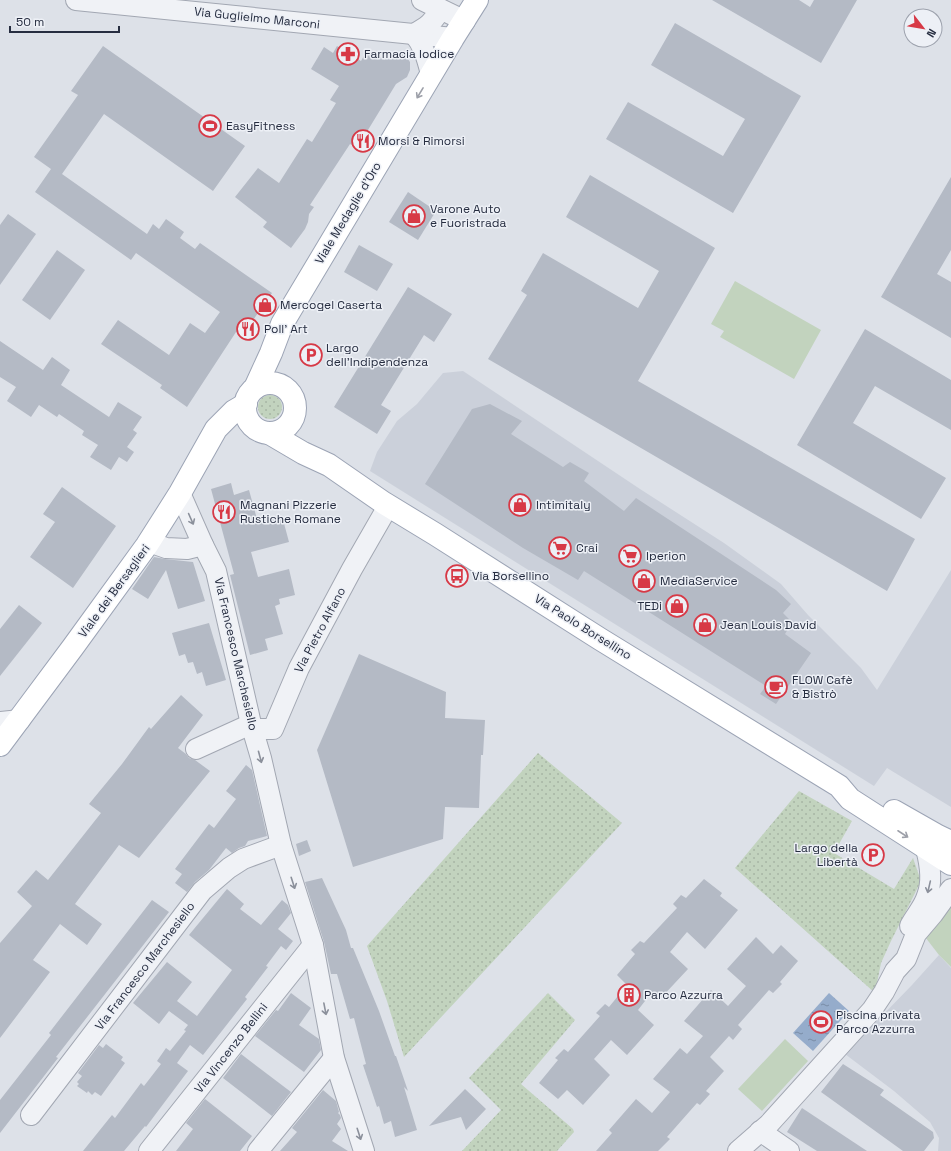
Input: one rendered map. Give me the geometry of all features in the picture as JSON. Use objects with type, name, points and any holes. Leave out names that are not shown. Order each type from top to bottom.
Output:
[{"type":"main road","name":"Viale Medaglie d'Oro","points":[[216,429],[264,348],[282,324],[431,74],[477,0]]},
{"type":"main road","name":"Viale Medaglie d'Oro","points":[[250,405],[282,324]]},
{"type":"main road","points":[[216,429],[233,423],[250,405],[262,384],[278,384],[285,388],[291,394],[295,409],[293,417],[284,429],[269,433],[255,428],[250,405]]},
{"type":"main road","name":"Via Paolo Borsellino","points":[[293,417],[309,444],[329,465]]},
{"type":"main road","name":"Viale dei Bersaglieri","points":[[0,745],[10,721],[149,542],[180,493],[216,429]]},
{"type":"main road","name":"Via Paolo Borsellino","points":[[269,433],[303,453],[329,465],[384,503],[600,639],[839,786],[850,799],[951,864]]},
{"type":"main road","name":"Via Paolo Borsellino","points":[[839,786],[856,789],[914,823],[951,842]]},
{"type":"street","name":"Via Guglielmo Marconi","points":[[76,0],[414,34],[459,29]]},
{"type":"street","points":[[422,0],[440,9],[459,29]]},
{"type":"street","points":[[431,74],[421,43],[414,34],[427,27],[434,20],[440,9]]},
{"type":"street","name":"Via Francesco Marchesiello","points":[[180,493],[216,571],[249,726],[261,758],[281,844],[313,945],[334,1058],[364,1151]]},
{"type":"street","name":"Via Pietro Alfano","points":[[249,726],[273,729],[299,668],[352,569],[383,516]]},
{"type":"street","points":[[149,542],[166,548],[180,549],[203,545]]},
{"type":"street","points":[[196,749],[249,726]]},
{"type":"street","name":"Via Francesco Marchesiello","points":[[31,1115],[202,891],[243,859],[281,844]]},
{"type":"street","points":[[895,971],[895,956],[912,922],[927,897],[931,880],[926,849]]},
{"type":"street","points":[[738,1151],[769,1124],[872,1010],[895,971],[906,959],[916,934],[951,889]]},
{"type":"street","name":"Via Vincenzo Bellini","points":[[149,1151],[313,945]]},
{"type":"street","points":[[258,1151],[334,1058]]},
{"type":"street","points":[[760,1131],[789,1151]]},
{"type":"shaded area","points":[[463,371],[724,543],[781,584],[808,615],[861,668],[877,690],[951,570],[951,807],[887,768],[874,786],[370,471],[377,452],[397,421],[417,404],[443,373]]},
{"type":"shaded area","points":[[939,955],[951,968],[951,1151],[938,1151],[939,1138],[930,1122],[894,1091],[845,1054]]},
{"type":"green space","points":[[735,281],[821,330],[794,379],[720,337],[724,331],[711,324]]},
{"type":"green space","points":[[270,395],[279,398],[282,407],[279,416],[270,419],[261,416],[258,407],[261,398]]},
{"type":"green space","points":[[538,753],[622,823],[404,1057],[387,1001],[367,946]]},
{"type":"green space","points":[[799,791],[852,821],[834,853],[894,889],[913,858],[921,881],[881,963],[875,993],[735,868]]},
{"type":"green space","points":[[951,898],[951,967],[939,955],[922,933]]},
{"type":"green space","points":[[548,993],[575,1020],[521,1084],[573,1129],[574,1132],[557,1151],[462,1151],[501,1110],[469,1078]]},
{"type":"green space","points":[[785,1039],[808,1061],[762,1111],[738,1089]]},
{"type":"water","name":"Piscina privata Parco Azzurra","points":[[829,993],[849,1011],[813,1051],[793,1033]]},
{"type":"building","points":[[712,0],[799,0],[810,7],[814,0],[857,0],[821,63]]},
{"type":"building","points":[[675,23],[801,96],[733,213],[606,139],[628,102],[723,156],[745,119],[651,65]]},
{"type":"building","points":[[103,46],[245,146],[213,191],[104,114],[62,174],[147,234],[153,224],[159,229],[166,219],[184,232],[180,238],[195,249],[200,243],[272,293],[242,336],[236,332],[187,407],[160,388],[162,385],[101,344],[118,320],[169,355],[190,323],[205,333],[220,312],[136,253],[131,260],[35,192],[51,169],[34,157],[78,95],[71,91]]},
{"type":"building","points":[[337,46],[361,61],[368,49],[385,60],[390,53],[397,52],[405,55],[410,62],[410,70],[407,77],[396,84],[357,148],[350,144],[310,205],[314,207],[309,214],[305,229],[291,248],[263,227],[267,222],[235,197],[258,168],[279,183],[307,139],[312,142],[336,103],[330,100],[339,86],[311,69],[324,47],[333,53]]},
{"type":"building","points":[[590,175],[715,248],[638,381],[915,539],[887,591],[488,359],[527,295],[521,291],[543,253],[638,308],[659,271],[566,217]]},
{"type":"building","points":[[951,177],[951,250],[937,274],[951,282],[951,338],[881,297]]},
{"type":"building","points":[[408,192],[436,211],[418,240],[389,222]]},
{"type":"building","points":[[8,214],[36,234],[0,285],[0,225]]},
{"type":"building","points":[[359,245],[393,264],[377,291],[344,272]]},
{"type":"building","points":[[57,250],[85,270],[50,320],[22,300]]},
{"type":"building","points":[[408,287],[452,314],[434,342],[424,335],[381,405],[391,411],[377,434],[334,407]]},
{"type":"building","points":[[865,329],[951,380],[951,430],[875,386],[853,423],[946,478],[921,519],[797,445]]},
{"type":"building","points":[[0,341],[43,370],[52,357],[70,370],[61,385],[109,417],[118,402],[142,417],[133,430],[137,433],[127,447],[134,452],[127,462],[119,457],[111,470],[90,457],[98,445],[82,435],[84,431],[59,414],[57,417],[39,405],[31,417],[7,401],[16,387],[0,377]]},
{"type":"building","name":"Iperion","points":[[490,404],[522,421],[511,434],[563,467],[570,462],[589,473],[584,481],[624,511],[636,498],[776,590],[791,604],[783,613],[792,622],[785,634],[811,653],[776,704],[760,694],[766,686],[584,571],[578,580],[523,548],[425,484],[472,409]]},
{"type":"building","points":[[231,483],[234,495],[249,490],[257,519],[263,517],[264,521],[282,516],[289,542],[251,552],[258,577],[289,569],[295,595],[279,599],[280,604],[275,606],[283,634],[265,639],[268,650],[250,655],[230,575],[234,574],[211,489]]},
{"type":"building","points":[[62,487],[116,526],[73,588],[30,557],[55,522],[43,514]]},
{"type":"building","points":[[154,557],[193,562],[205,601],[178,609],[166,570],[148,599],[132,589]]},
{"type":"building","points":[[19,605],[42,623],[0,676],[0,629]]},
{"type":"building","points":[[209,623],[226,680],[206,686],[202,672],[197,674],[193,662],[188,663],[185,654],[179,656],[172,633]]},
{"type":"building","points":[[359,654],[446,692],[445,718],[485,720],[483,755],[481,755],[479,808],[445,807],[443,839],[353,867],[317,750]]},
{"type":"building","points":[[181,695],[203,715],[178,748],[189,758],[195,760],[210,771],[139,858],[119,845],[75,904],[102,924],[87,945],[60,924],[33,960],[50,972],[0,1038],[0,943],[32,906],[17,892],[36,870],[48,880],[101,813],[89,804],[122,764],[149,727],[151,729]]},
{"type":"building","points":[[246,765],[252,770],[267,836],[248,841],[245,846],[232,853],[226,848],[209,870],[195,882],[187,892],[175,883],[182,874],[175,869],[209,824],[214,828],[236,799],[226,791]]},
{"type":"building","points":[[307,840],[311,851],[299,856],[296,844]]},
{"type":"building","points":[[322,878],[346,930],[351,948],[353,948],[396,1056],[408,1091],[404,1087],[417,1130],[395,1137],[391,1121],[384,1124],[379,1106],[377,1107],[363,1065],[366,1064],[354,1018],[350,1019],[337,974],[331,974],[324,942],[305,882]]},
{"type":"building","name":"Parco Azzurra","points":[[704,879],[722,893],[720,896],[738,910],[705,949],[687,932],[670,952],[688,969],[660,999],[652,992],[638,1010],[654,1025],[627,1055],[611,1040],[594,1059],[610,1075],[583,1105],[567,1090],[558,1099],[539,1083],[558,1060],[555,1058],[564,1049],[568,1052],[600,1016],[596,1013],[605,1004],[609,1007],[627,985],[617,975],[635,954],[631,950],[640,941],[644,943],[677,908],[673,904],[681,895],[686,898]]},
{"type":"building","points":[[227,889],[244,904],[240,909],[261,925],[282,900],[288,905],[291,913],[278,929],[293,941],[286,950],[281,946],[266,966],[268,967],[245,997],[247,999],[203,1055],[190,1045],[177,1063],[188,1071],[146,1127],[145,1126],[124,1151],[83,1151],[112,1115],[115,1118],[141,1083],[144,1086],[161,1064],[157,1061],[166,1048],[170,1051],[186,1031],[184,1030],[188,1025],[169,1011],[159,1024],[133,1003],[167,962],[192,982],[177,1001],[197,1016],[232,970],[189,935]]},
{"type":"building","points":[[152,900],[169,912],[56,1057],[58,1058],[0,1133],[0,1100],[51,1035],[49,1033]]},
{"type":"building","name":"Parco Azzurra","points":[[756,937],[773,954],[781,945],[798,961],[780,982],[782,984],[773,993],[769,990],[738,1025],[742,1029],[733,1040],[729,1036],[710,1057],[724,1071],[706,1091],[710,1094],[700,1105],[697,1103],[667,1137],[670,1139],[658,1151],[596,1151],[612,1133],[609,1130],[636,1099],[652,1113],[670,1092],[653,1079],[680,1048],[687,1054],[703,1036],[684,1021],[711,990],[728,1006],[746,986],[727,969]]},
{"type":"building","points":[[291,993],[311,1008],[299,1025],[319,1039],[321,1050],[304,1072],[255,1036],[276,1010],[278,1011]]},
{"type":"building","points":[[106,1044],[123,1057],[121,1060],[125,1063],[101,1096],[95,1092],[92,1095],[88,1091],[87,1093],[77,1086],[79,1084],[77,1082],[82,1076],[78,1073],[99,1045],[103,1048]]},
{"type":"building","points":[[241,1054],[291,1092],[272,1116],[223,1078]]},
{"type":"building","points":[[843,1064],[884,1090],[880,1095],[933,1132],[934,1138],[924,1151],[903,1151],[821,1092]]},
{"type":"building","points":[[465,1089],[486,1109],[466,1130],[461,1117],[429,1126]]},
{"type":"building","points":[[323,1090],[336,1101],[338,1113],[341,1118],[337,1124],[341,1129],[332,1141],[348,1151],[280,1151],[297,1132],[292,1128]]},
{"type":"building","points":[[205,1099],[252,1136],[240,1151],[176,1151],[193,1129],[186,1123]]},
{"type":"building","points":[[802,1108],[867,1151],[817,1151],[787,1132]]},
{"type":"place","name":"Farmacia Iodice","points":[[348,54]]},
{"type":"place","name":"EasyFitness","points":[[210,126]]},
{"type":"place","name":"Morsi & Rimorsi","points":[[363,141]]},
{"type":"place","name":"Varone Auto e Fuoristrada","points":[[414,216]]},
{"type":"place","name":"Mercogel Caserta","points":[[265,305]]},
{"type":"place","name":"Poll' Art","points":[[248,329]]},
{"type":"place","name":"Largo dell'Indipendenza","points":[[311,355]]},
{"type":"place","name":"Intimitaly","points":[[520,505]]},
{"type":"place","name":"Magnani Pizzerie Rustiche Romane","points":[[224,512]]},
{"type":"place","name":"Crai","points":[[560,548]]},
{"type":"place","name":"Iperion","points":[[630,556]]},
{"type":"place","name":"Via Borsellino","points":[[457,576]]},
{"type":"place","name":"MediaService","points":[[644,581]]},
{"type":"place","name":"TEDi","points":[[677,606]]},
{"type":"place","name":"Jean Louis David","points":[[705,625]]},
{"type":"place","name":"FLOW Cafè & Bistrò","points":[[776,687]]},
{"type":"place","name":"Largo della Libertà","points":[[873,855]]},
{"type":"place","name":"Parco Azzurra","points":[[629,995]]},
{"type":"place","name":"Piscina privata Parco Azzurra","points":[[821,1022]]}]
